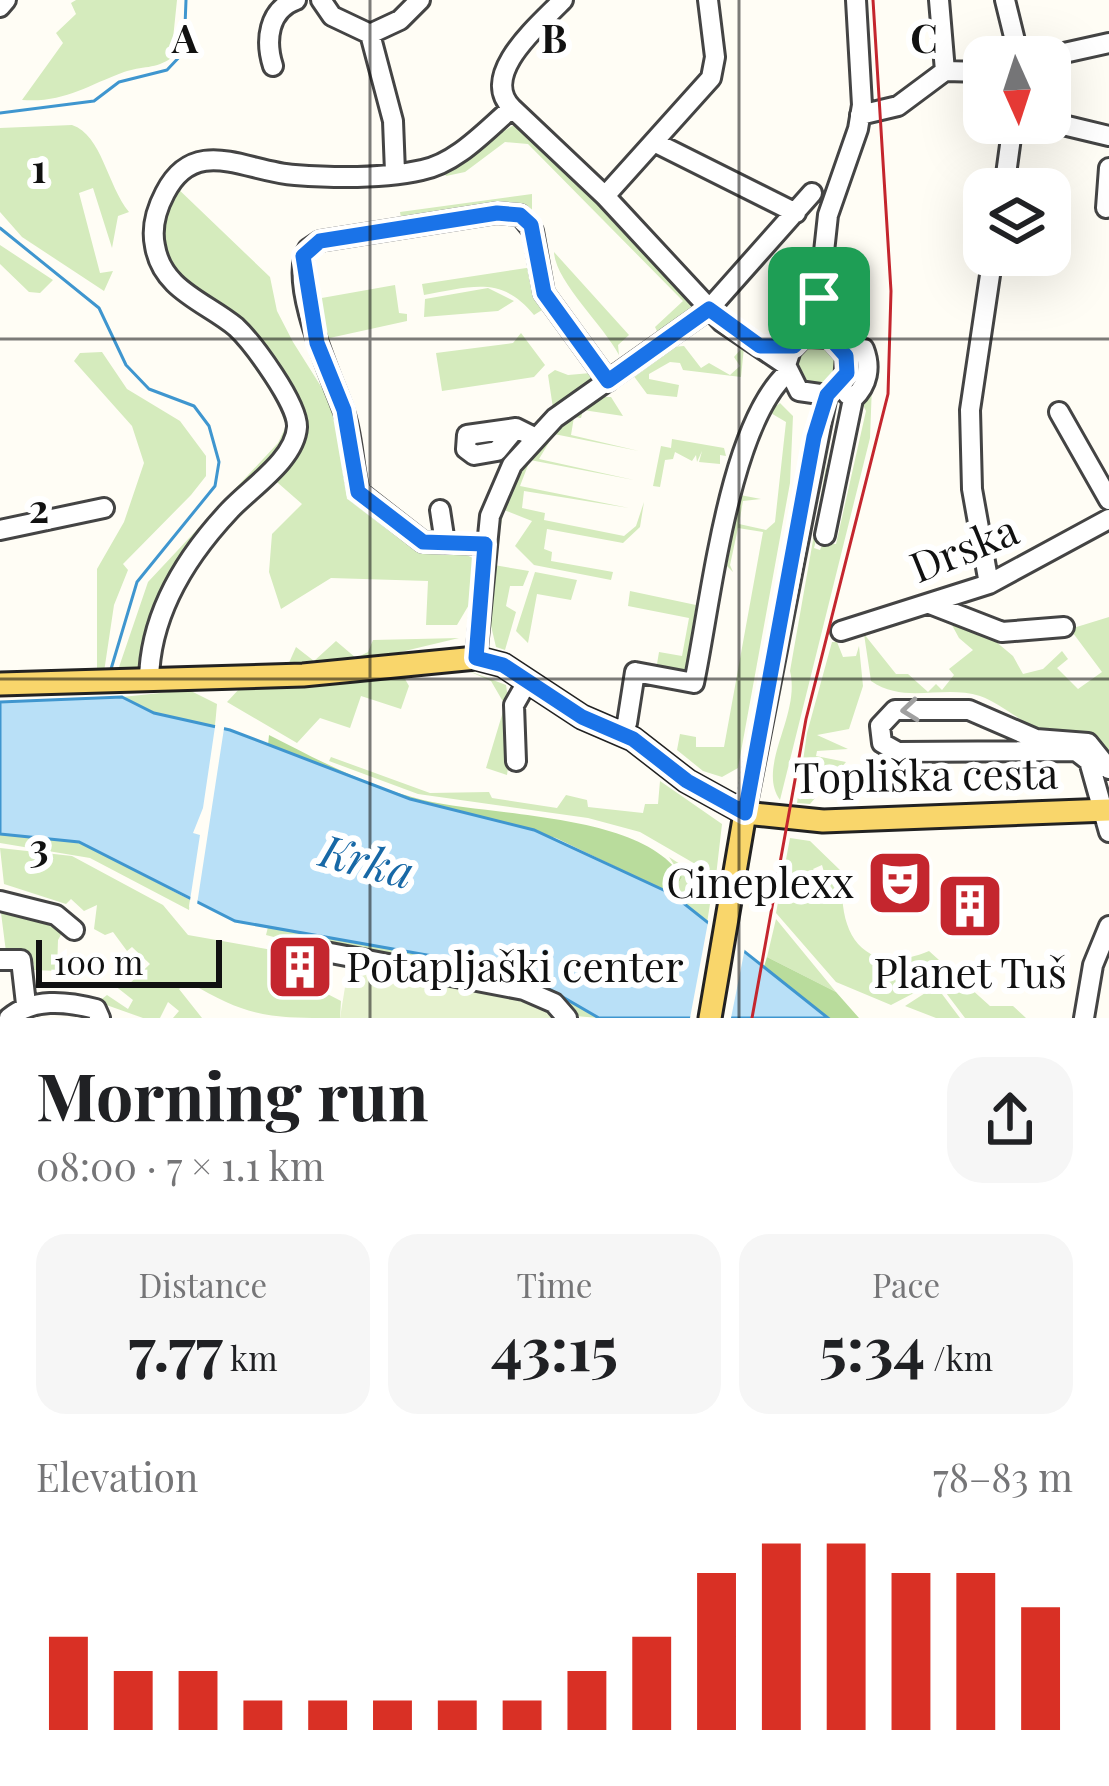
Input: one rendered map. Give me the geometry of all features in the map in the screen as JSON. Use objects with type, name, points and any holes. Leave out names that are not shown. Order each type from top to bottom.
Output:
[{"type":"main road","points":[[0,684],[303,675],[476,658],[503,665],[745,813],[710,1018]]},
{"type":"main road","name":"Topliška cesta","points":[[745,813],[823,821],[1108,812]]},
{"type":"street","points":[[0,7],[6,0]]},
{"type":"street","points":[[273,67],[270,26],[284,4],[296,0]]},
{"type":"street","points":[[321,0],[332,16],[370,34],[393,121],[395,172]]},
{"type":"street","points":[[370,34],[400,20],[420,0]]},
{"type":"street","points":[[563,0],[511,58],[500,91],[709,309],[840,394]]},
{"type":"street","points":[[605,196],[711,78],[715,56],[708,0]]},
{"type":"street","points":[[814,437],[795,367],[819,298],[828,215],[860,115],[856,0]]},
{"type":"street","points":[[939,0],[945,71]]},
{"type":"street","points":[[1005,0],[1013,36]]},
{"type":"street","points":[[1071,51],[1109,43]]},
{"type":"street","points":[[860,115],[898,106],[945,71],[963,71]]},
{"type":"street","points":[[143,681],[153,634],[186,566],[230,509],[290,448],[297,427],[289,397],[245,338],[181,292],[160,262],[154,234],[156,210],[171,181],[199,160],[230,160],[288,175],[395,172],[440,164],[512,108]]},
{"type":"street","points":[[1071,127],[1109,136]]},
{"type":"street","points":[[656,142],[796,213]]},
{"type":"street","points":[[1106,208],[1109,168]]},
{"type":"street","points":[[476,658],[485,544],[495,498],[525,432],[608,381],[709,309],[812,193]]},
{"type":"street","points":[[485,544],[423,542],[358,492],[344,410],[317,343],[303,256],[320,241],[506,212],[531,225],[536,263],[556,313],[608,381]]},
{"type":"street","points":[[989,584],[972,489],[970,410],[990,276]]},
{"type":"street","points":[[819,298],[847,373],[840,394],[825,536]]},
{"type":"street","points":[[619,732],[627,723],[635,672],[694,683],[720,545],[764,400],[795,367],[836,343]]},
{"type":"street","points":[[745,813],[814,437],[840,394]]},
{"type":"street","points":[[1059,412],[1109,500]]},
{"type":"street","points":[[0,530],[104,508]]},
{"type":"street","points":[[440,510],[445,543]]},
{"type":"street","name":"Drska","points":[[841,632],[989,584],[1109,519]]},
{"type":"street","points":[[930,604],[1002,632],[1064,627]]},
{"type":"street","points":[[516,761],[514,705],[527,682]]},
{"type":"street","points":[[1108,812],[1083,755],[898,752],[886,748],[879,733],[888,713],[969,710],[1036,739],[1088,743],[1109,770]]},
{"type":"street","points":[[1000,724],[1006,740],[1000,752]]},
{"type":"street","points":[[0,901],[56,915],[74,930]]},
{"type":"street","points":[[1084,1018],[1093,965],[1109,926]]},
{"type":"street","points":[[315,950],[524,990],[554,1004],[568,1018]]},
{"type":"street","points":[[0,960],[21,959],[26,1004]]},
{"type":"street","points":[[9,1018],[26,1004],[72,1004],[96,1009],[100,1018]]},
{"type":"green space","points":[[177,0],[171,58],[63,96],[22,100],[63,43],[56,33],[76,14],[71,3]]},
{"type":"green space","points":[[517,123],[604,200],[695,305],[692,309],[658,333],[655,327],[683,301],[528,144],[505,142],[465,172],[446,176],[443,169]]},
{"type":"green space","points":[[72,125],[90,139],[129,212],[118,216],[112,248],[93,188],[79,193],[100,273],[113,271],[104,291],[22,237],[0,212],[0,128]]},
{"type":"green space","points":[[173,184],[270,277],[277,311],[344,423],[338,426],[347,499],[475,559],[470,603],[457,625],[426,625],[428,581],[331,578],[281,609],[269,572],[272,534],[302,504],[270,476],[294,447],[295,401],[164,264],[159,218]]},
{"type":"green space","points":[[532,194],[532,217],[402,224],[400,212]]},
{"type":"green space","points":[[0,245],[53,280],[40,293],[29,292],[0,264]]},
{"type":"green space","points":[[554,252],[629,335],[618,345],[619,355],[562,276]]},
{"type":"green space","points":[[533,267],[542,310],[534,315],[498,289],[471,287],[424,295],[422,284]]},
{"type":"green space","points":[[395,285],[399,313],[407,314],[407,321],[325,339],[316,299]]},
{"type":"green space","points":[[488,288],[514,301],[498,311],[424,317],[425,299]]},
{"type":"green space","points":[[223,322],[289,402],[289,442],[215,518],[173,573],[145,635],[138,670],[118,670],[148,582],[278,443],[286,426],[278,402]]},
{"type":"green space","points":[[521,333],[545,365],[534,377],[442,391],[436,353],[513,343]]},
{"type":"green space","points":[[736,344],[744,347],[741,377],[683,370],[680,363],[670,362],[649,374],[649,379],[679,385],[677,397],[647,394],[633,375],[672,347],[684,346],[701,368],[709,363],[730,375],[740,366],[734,357],[741,349]]},
{"type":"green space","points":[[817,346],[831,352],[837,366],[831,380],[817,386],[803,380],[797,366],[803,352]]},
{"type":"green space","points":[[102,352],[127,389],[180,421],[206,456],[206,476],[123,564],[128,570],[114,605],[104,672],[97,672],[97,569],[124,522],[144,463],[132,426],[74,361],[80,353]]},
{"type":"green space","points":[[555,370],[568,375],[591,373],[594,379],[553,408],[548,375]]},
{"type":"green space","points":[[872,385],[870,438],[780,800],[773,772],[790,705],[790,671],[831,438],[826,468],[834,471],[814,548],[820,550],[823,543],[836,544],[866,411],[862,403]]},
{"type":"green space","points":[[600,397],[611,397],[623,416],[583,410],[581,418],[574,417],[571,435],[639,451],[554,434],[539,459],[634,480],[530,460],[520,486],[629,508],[524,491],[522,508],[545,513],[544,520],[624,536],[636,526],[644,502],[640,527],[623,543],[547,529],[544,549],[552,552],[551,561],[613,572],[611,580],[534,565],[515,546],[532,521],[504,510],[499,535],[495,533],[508,490],[532,454],[563,424]]},
{"type":"green space","points":[[780,403],[793,416],[790,483],[738,768],[722,777],[703,771],[677,750],[680,734],[696,737],[696,747],[724,747],[763,532],[738,528],[730,565],[733,572],[727,566],[740,495],[761,499],[743,501],[739,524],[766,530],[775,522],[786,422],[769,412]]},
{"type":"green space","points":[[672,439],[724,448],[726,456],[720,455],[720,464],[699,462],[702,451],[697,462],[696,455],[692,461],[675,452],[673,459],[665,460],[660,487],[653,486],[661,446],[671,448]]},
{"type":"green space","points":[[494,565],[529,571],[523,586],[510,586],[506,606],[516,612],[505,650],[496,647],[488,613]]},
{"type":"green space","points":[[535,572],[577,580],[571,600],[537,594],[528,643],[516,631]]},
{"type":"green space","points":[[630,591],[696,605],[685,672],[657,664],[659,652],[682,656],[689,618],[628,606]]},
{"type":"green space","points":[[947,616],[982,630],[1013,656],[1023,674],[1043,669],[1062,651],[1068,659],[1057,668],[1078,689],[1102,672],[1070,629],[1109,617],[1109,754],[1090,734],[1044,731],[980,696],[897,692],[871,681],[864,634],[896,674],[908,674],[928,692],[936,684],[942,690],[954,675],[949,669],[973,650],[959,638]]},
{"type":"green space","points":[[459,638],[363,661],[288,665],[296,647],[314,661],[336,641],[356,658],[368,652],[373,640]]},
{"type":"green space","points":[[832,642],[837,642],[843,657],[856,656],[859,646],[863,686],[849,729],[817,735],[848,749],[817,751],[816,756],[846,762],[810,804],[797,803],[807,733]]},
{"type":"green space","points":[[464,669],[506,685],[513,733],[507,775],[486,768],[505,705],[491,681]]},
{"type":"green space","points":[[421,674],[405,679],[409,686],[401,709],[361,696],[350,728],[320,718],[297,743],[227,702],[240,688]]},
{"type":"green space","points":[[189,690],[217,704],[215,726],[154,713],[122,697]]},
{"type":"green space","points":[[269,735],[403,795],[565,821],[635,840],[662,856],[682,877],[672,894],[556,838],[410,799],[268,745]]},
{"type":"green space","points":[[331,757],[430,793],[489,792],[492,798],[557,808],[566,795],[587,800],[588,807],[643,813],[645,804],[658,804],[660,781],[722,824],[716,876],[640,832],[588,818],[418,794],[329,761]]},
{"type":"green space","points":[[0,834],[79,842],[190,900],[189,910],[90,858],[0,843]]},
{"type":"green space","points":[[790,838],[810,841],[841,871],[826,879],[822,865],[813,869],[824,884],[843,876],[845,916],[859,945],[887,959],[929,951],[990,1006],[1013,1006],[1026,1018],[965,1018],[937,981],[891,1005],[836,982],[776,913]]},
{"type":"green space","points":[[0,848],[72,856],[163,905],[188,935],[289,953],[283,971],[341,1001],[340,1018],[260,1014],[189,982],[179,989],[202,1018],[173,1018],[179,1011],[168,1002],[160,1018],[143,1018],[98,1002],[107,995],[128,1009],[133,1000],[114,985],[126,987],[150,964],[132,947],[127,951],[113,932],[105,935],[94,929],[97,905],[84,911],[71,899],[66,904],[4,884]]},
{"type":"green space","points":[[669,857],[713,885],[707,923],[672,894],[682,877]]},
{"type":"green space","points":[[0,905],[66,926],[58,940],[57,971],[34,970],[34,964],[6,952]]},
{"type":"green space","points":[[776,919],[836,992],[767,957]]},
{"type":"green space","points":[[268,927],[481,965],[522,978],[599,1018],[575,1016],[266,935]]},
{"type":"green space","points":[[767,957],[836,992],[859,1018],[828,1018],[763,970]]},
{"type":"green space","points":[[360,964],[520,995],[564,1018],[340,1018],[346,981]]},
{"type":"green space","points":[[936,986],[960,1018],[936,1018],[905,1006]]},
{"type":"water","name":"Krka","points":[[122,697],[154,713],[230,730],[410,799],[534,830],[672,894],[828,1018],[599,1018],[540,984],[483,965],[235,921],[79,842],[0,834],[0,702]]},
{"type":"pier","points":[[216,720],[225,722],[196,911],[189,907],[200,835],[193,833],[203,808]]},
{"type":"pier","points":[[709,917],[745,948],[731,1018],[690,1018]]},
{"type":"waterway","points":[[0,113],[94,101],[119,82],[167,70],[184,52],[186,0]]},
{"type":"waterway","points":[[0,228],[99,308],[126,365],[149,389],[194,406],[209,426],[219,462],[215,486],[137,582],[111,669]]},
{"type":"railway","points":[[752,1018],[806,719],[888,394],[891,291],[873,0]]},
{"type":"place","name":"Cineplexx","points":[[900,883]]},
{"type":"place","name":"Planet Tuš","points":[[970,906]]},
{"type":"place","name":"Potapljaški center","points":[[300,967]]},
{"type":"route","points":[[497,213],[520,215],[533,231],[544,293],[608,381],[709,309],[742,338],[760,346],[794,346],[806,337],[819,298],[830,338],[846,356],[847,373],[839,388],[827,395],[814,437],[745,813],[687,781],[633,739],[582,717],[503,665],[476,658],[485,544],[423,542],[358,492],[344,410],[317,343],[303,256],[320,241],[497,213]]}]
